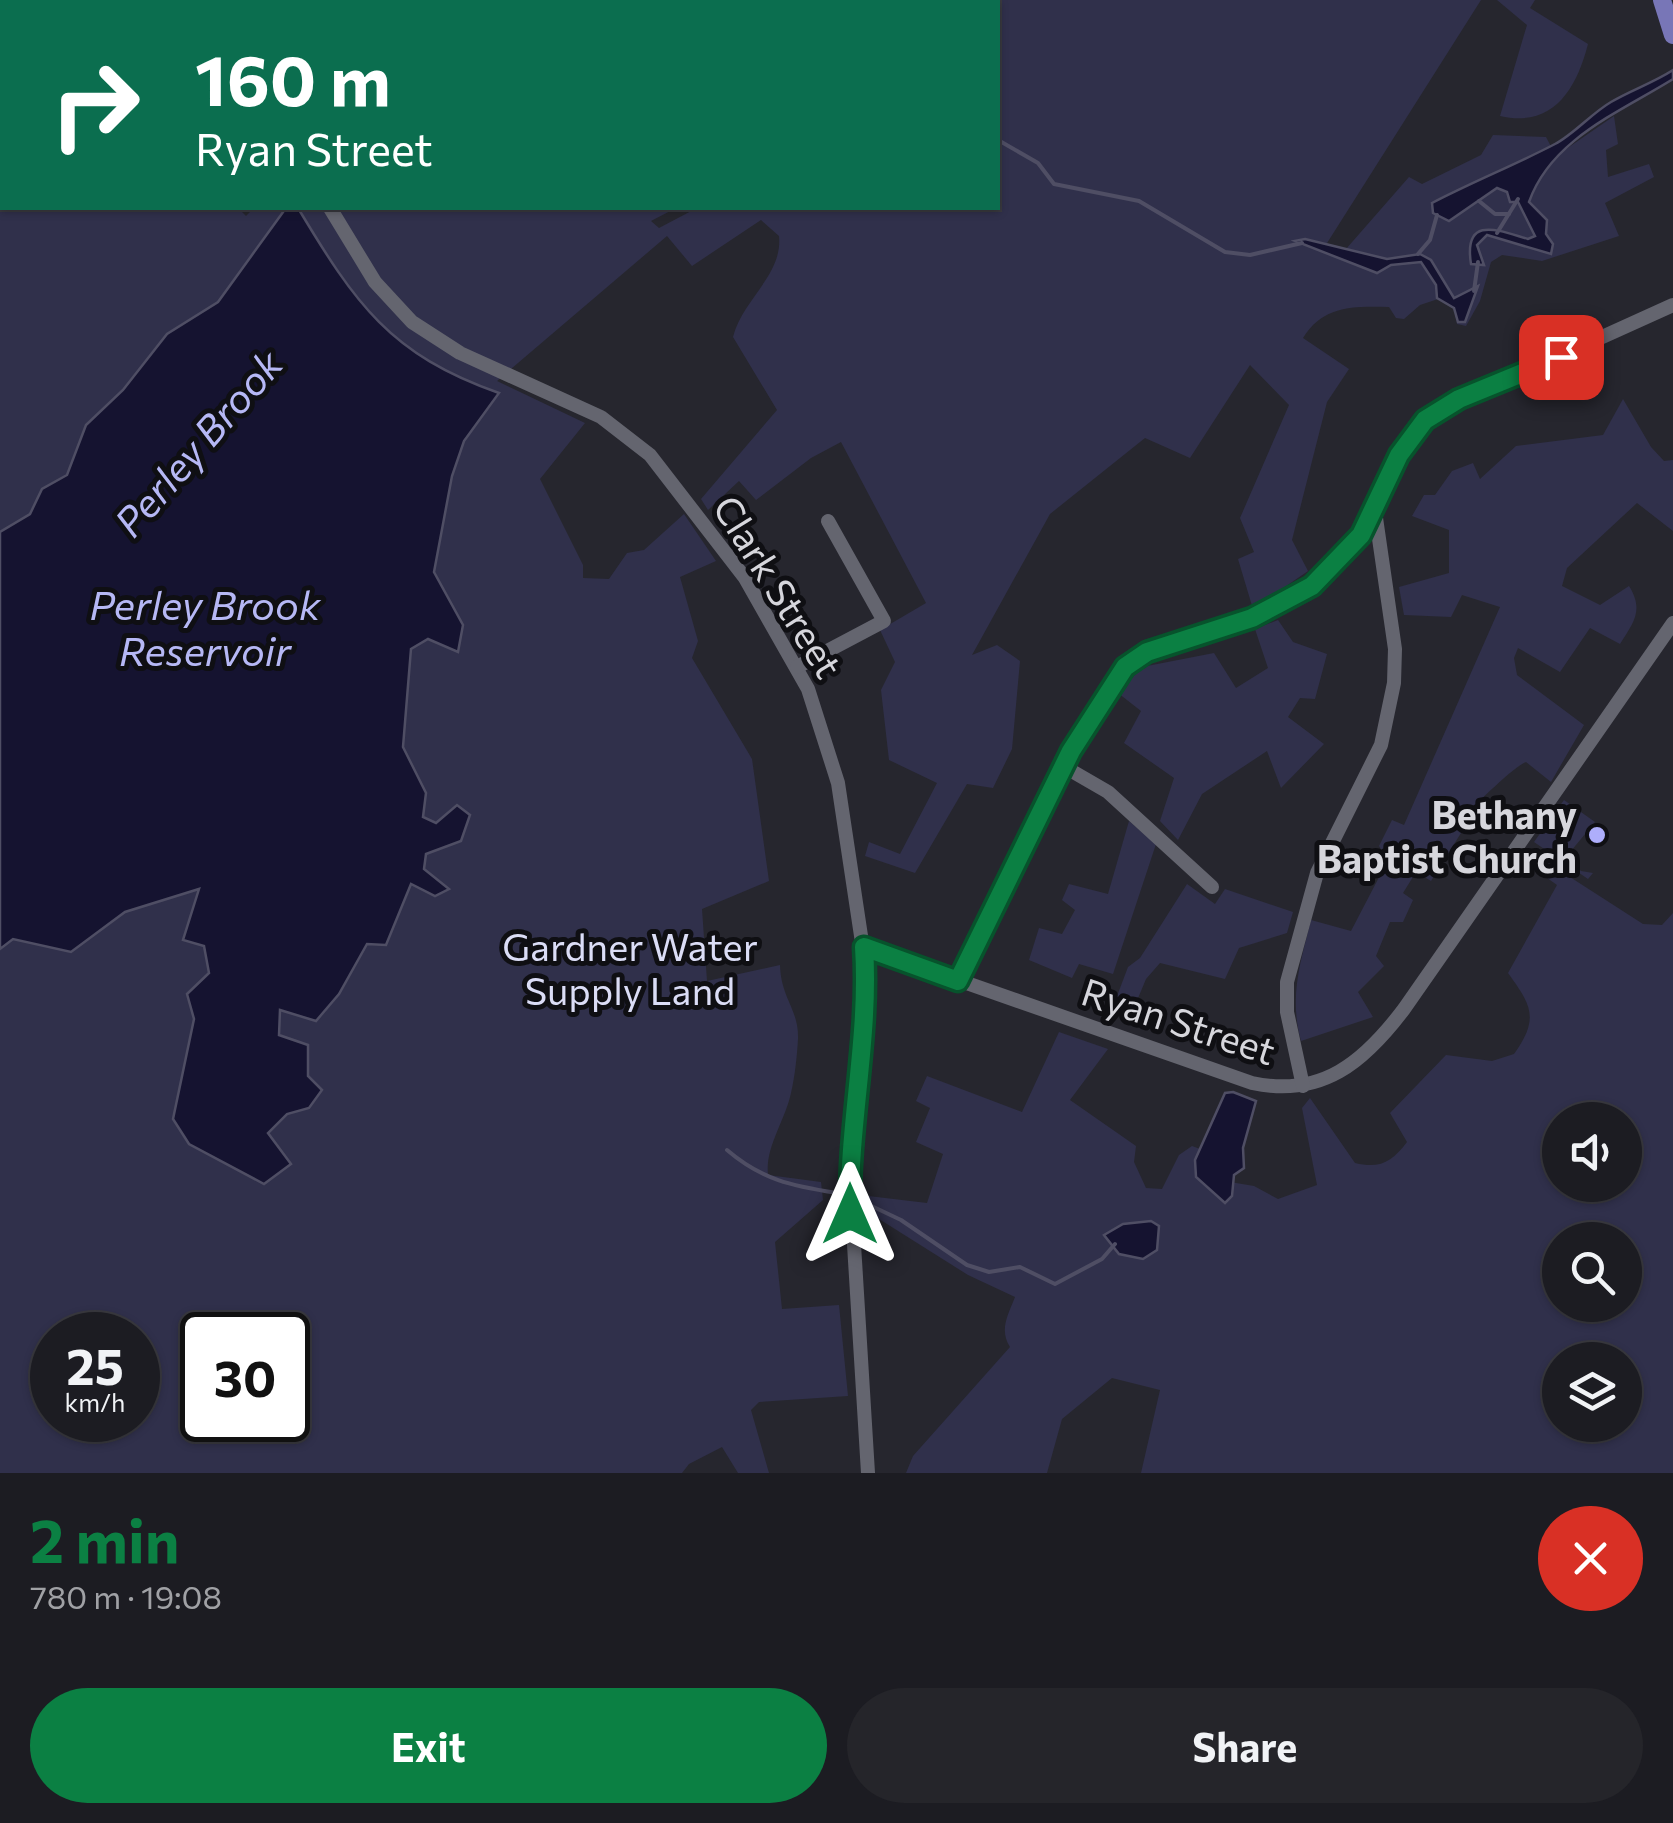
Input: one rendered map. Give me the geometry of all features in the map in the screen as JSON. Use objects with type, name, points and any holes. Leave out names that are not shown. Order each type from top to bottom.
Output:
[{"type":"main road","points":[[1662,0],[1673,34]]},
{"type":"street","name":"Clark Street","points":[[331,210],[375,282],[412,322],[451,348],[601,417],[642,447],[744,578],[797,667],[832,756],[864,947],[866,1014],[850,1179],[868,1473]]},
{"type":"street","points":[[958,981],[1064,766],[1130,662],[1147,652],[1241,623],[1301,592],[1339,562],[1375,511],[1403,448],[1432,414],[1673,305]]},
{"type":"street","points":[[1303,1086],[1286,1012],[1287,982],[1317,873],[1378,750],[1392,700],[1395,650],[1375,511]]},
{"type":"street","points":[[797,667],[884,622],[828,521]]},
{"type":"street","name":"Ryan Street","points":[[864,947],[1252,1083],[1303,1086],[1346,1070],[1391,1027],[1673,623]]},
{"type":"street","points":[[1064,766],[1108,792],[1212,887]]},
{"type":"green space","name":"Gardner Water Supply Land","points":[[1000,0],[1481,0],[1322,251],[1349,259],[1353,252],[1346,249],[1409,177],[1422,184],[1481,155],[1493,135],[1546,137],[1556,156],[1614,116],[1618,144],[1606,150],[1608,177],[1649,164],[1654,177],[1605,203],[1619,236],[1542,261],[1502,255],[1491,262],[1480,301],[1466,326],[1457,324],[1454,308],[1438,299],[1420,305],[1404,319],[1396,318],[1389,307],[1352,308],[1330,313],[1311,327],[1303,338],[1349,369],[1327,402],[1292,540],[1308,571],[1253,609],[1238,559],[1254,552],[1240,518],[1289,405],[1250,365],[1190,458],[1145,438],[1050,514],[972,655],[997,645],[1020,661],[1012,749],[993,788],[967,784],[915,873],[865,856],[869,842],[900,854],[937,783],[889,760],[881,690],[895,662],[880,630],[926,603],[841,442],[811,458],[756,500],[739,481],[708,510],[701,499],[777,410],[733,337],[775,263],[779,236],[761,220],[692,266],[667,236],[497,381],[585,423],[540,479],[583,565],[583,578],[609,579],[627,553],[644,550],[684,514],[716,561],[680,577],[698,641],[692,658],[752,759],[769,881],[702,909],[707,981],[780,965],[798,1039],[791,1093],[769,1154],[768,1175],[821,1182],[823,1200],[775,1242],[782,1309],[839,1305],[848,1396],[759,1402],[751,1410],[769,1473],[738,1473],[722,1447],[689,1464],[682,1473],[0,1473],[0,210],[240,210],[246,216],[252,210],[672,210],[651,221],[659,228],[693,210],[1000,210]]},
{"type":"green space","points":[[1497,0],[1535,0],[1530,8],[1588,44],[1569,91],[1548,111],[1518,118],[1500,116],[1527,25]]},
{"type":"green space","points":[[1623,399],[1651,447],[1664,461],[1673,460],[1673,531],[1637,503],[1567,568],[1562,586],[1600,605],[1629,586],[1636,609],[1620,644],[1590,628],[1560,672],[1518,648],[1514,658],[1517,675],[1584,725],[1551,782],[1526,762],[1520,765],[1464,815],[1466,825],[1431,881],[1416,872],[1403,893],[1413,900],[1403,922],[1390,922],[1376,956],[1384,966],[1358,992],[1373,1017],[1301,1041],[1296,995],[1311,920],[1351,931],[1388,860],[1379,846],[1392,820],[1404,825],[1500,607],[1462,595],[1451,617],[1404,615],[1399,587],[1449,573],[1449,530],[1412,516],[1424,495],[1435,495],[1452,471],[1473,463],[1480,479],[1516,446],[1603,435]]},
{"type":"green space","points":[[1278,620],[1293,642],[1327,654],[1315,699],[1300,698],[1288,717],[1324,744],[1281,788],[1267,751],[1202,794],[1178,840],[1160,821],[1174,778],[1124,743],[1141,711],[1118,693],[1142,667],[1214,653],[1236,688],[1268,668],[1255,629]]},
{"type":"green space","points":[[1564,800],[1595,822],[1566,857],[1581,871],[1593,873],[1588,879],[1534,842]]},
{"type":"green space","points":[[1129,821],[1156,844],[1113,974],[1079,964],[1072,978],[1029,960],[1039,928],[1062,934],[1075,910],[1062,900],[1069,884],[1108,894]]},
{"type":"green space","points":[[1528,850],[1643,924],[1662,925],[1673,913],[1673,1473],[1141,1473],[1160,1390],[1112,1378],[1062,1419],[1047,1473],[906,1473],[913,1456],[1010,1347],[1005,1328],[1015,1297],[968,1275],[860,1207],[860,1195],[927,1203],[943,1154],[916,1142],[930,1108],[916,1101],[927,1076],[1022,1112],[1059,1032],[1108,1049],[1070,1100],[1136,1146],[1134,1162],[1146,1188],[1162,1189],[1179,1155],[1192,1146],[1200,1149],[1196,1177],[1224,1202],[1232,1196],[1230,1182],[1254,1186],[1278,1199],[1317,1185],[1302,1108],[1310,1098],[1355,1163],[1372,1165],[1396,1155],[1407,1142],[1390,1113],[1446,1055],[1492,1061],[1514,1054],[1530,1021],[1527,1003],[1508,973],[1557,885],[1519,858]]},
{"type":"green space","points":[[1187,884],[1215,904],[1225,889],[1293,912],[1287,933],[1239,948],[1225,979],[1160,963],[1146,979],[1131,1015],[1111,1012],[1128,967],[1140,958]]},
{"type":"water","points":[[1673,70],[1673,79],[1570,144],[1539,180],[1529,202],[1547,220],[1546,234],[1553,244],[1551,254],[1487,235],[1477,245],[1484,265],[1471,264],[1470,248],[1478,232],[1496,230],[1528,239],[1535,236],[1518,202],[1510,202],[1507,192],[1497,188],[1449,221],[1433,213],[1432,203],[1555,144],[1611,102]]},
{"type":"water","name":"Perley Brook Reservoir","points":[[285,210],[299,210],[338,272],[379,322],[430,361],[499,393],[464,441],[452,476],[434,572],[463,625],[458,652],[428,639],[411,649],[403,747],[426,793],[423,817],[436,823],[457,805],[470,815],[461,841],[426,854],[424,869],[449,889],[435,896],[411,884],[386,945],[367,944],[339,994],[316,1021],[280,1010],[279,1035],[308,1045],[308,1076],[322,1090],[309,1108],[287,1114],[268,1133],[291,1164],[264,1184],[189,1144],[173,1119],[194,1019],[187,994],[209,973],[204,946],[183,940],[199,889],[125,912],[71,952],[13,939],[0,949],[0,532],[30,514],[42,489],[67,475],[86,425],[123,390],[167,334],[218,302]]},
{"type":"water","points":[[1305,239],[1387,259],[1420,254],[1431,260],[1454,298],[1478,286],[1465,322],[1458,322],[1454,308],[1437,298],[1436,285],[1421,262],[1391,265],[1377,273],[1295,241]]},
{"type":"water","points":[[1225,1093],[1256,1101],[1243,1148],[1244,1168],[1234,1175],[1232,1196],[1225,1203],[1196,1177],[1195,1160]]},
{"type":"water","points":[[1151,1221],[1159,1226],[1157,1250],[1143,1259],[1119,1254],[1104,1235],[1123,1224]]},
{"type":"waterway","name":"Perley Brook","points":[[1000,141],[1038,163],[1054,184],[1139,201],[1225,252],[1250,255],[1302,243]]},
{"type":"waterway","points":[[1497,233],[1518,199]]},
{"type":"waterway","points":[[1479,201],[1495,214],[1509,214]]},
{"type":"waterway","points":[[1418,254],[1430,240],[1437,215]]},
{"type":"waterway","name":"Perley Brook","points":[[1474,291],[1478,262]]},
{"type":"waterway","points":[[727,1150],[778,1180],[837,1193]]},
{"type":"waterway","points":[[863,1202],[901,1220],[967,1265],[989,1272],[1020,1267],[1055,1284],[1102,1259],[1115,1244]]},
{"type":"place","name":"Bethany Baptist Church","points":[[1597,835]]},
{"type":"route","points":[[850,1214],[852,1131],[866,1014],[864,947],[958,981],[1071,751],[1125,667],[1147,652],[1252,618],[1312,586],[1361,535],[1399,455],[1425,420],[1459,399],[1561,357]]}]
